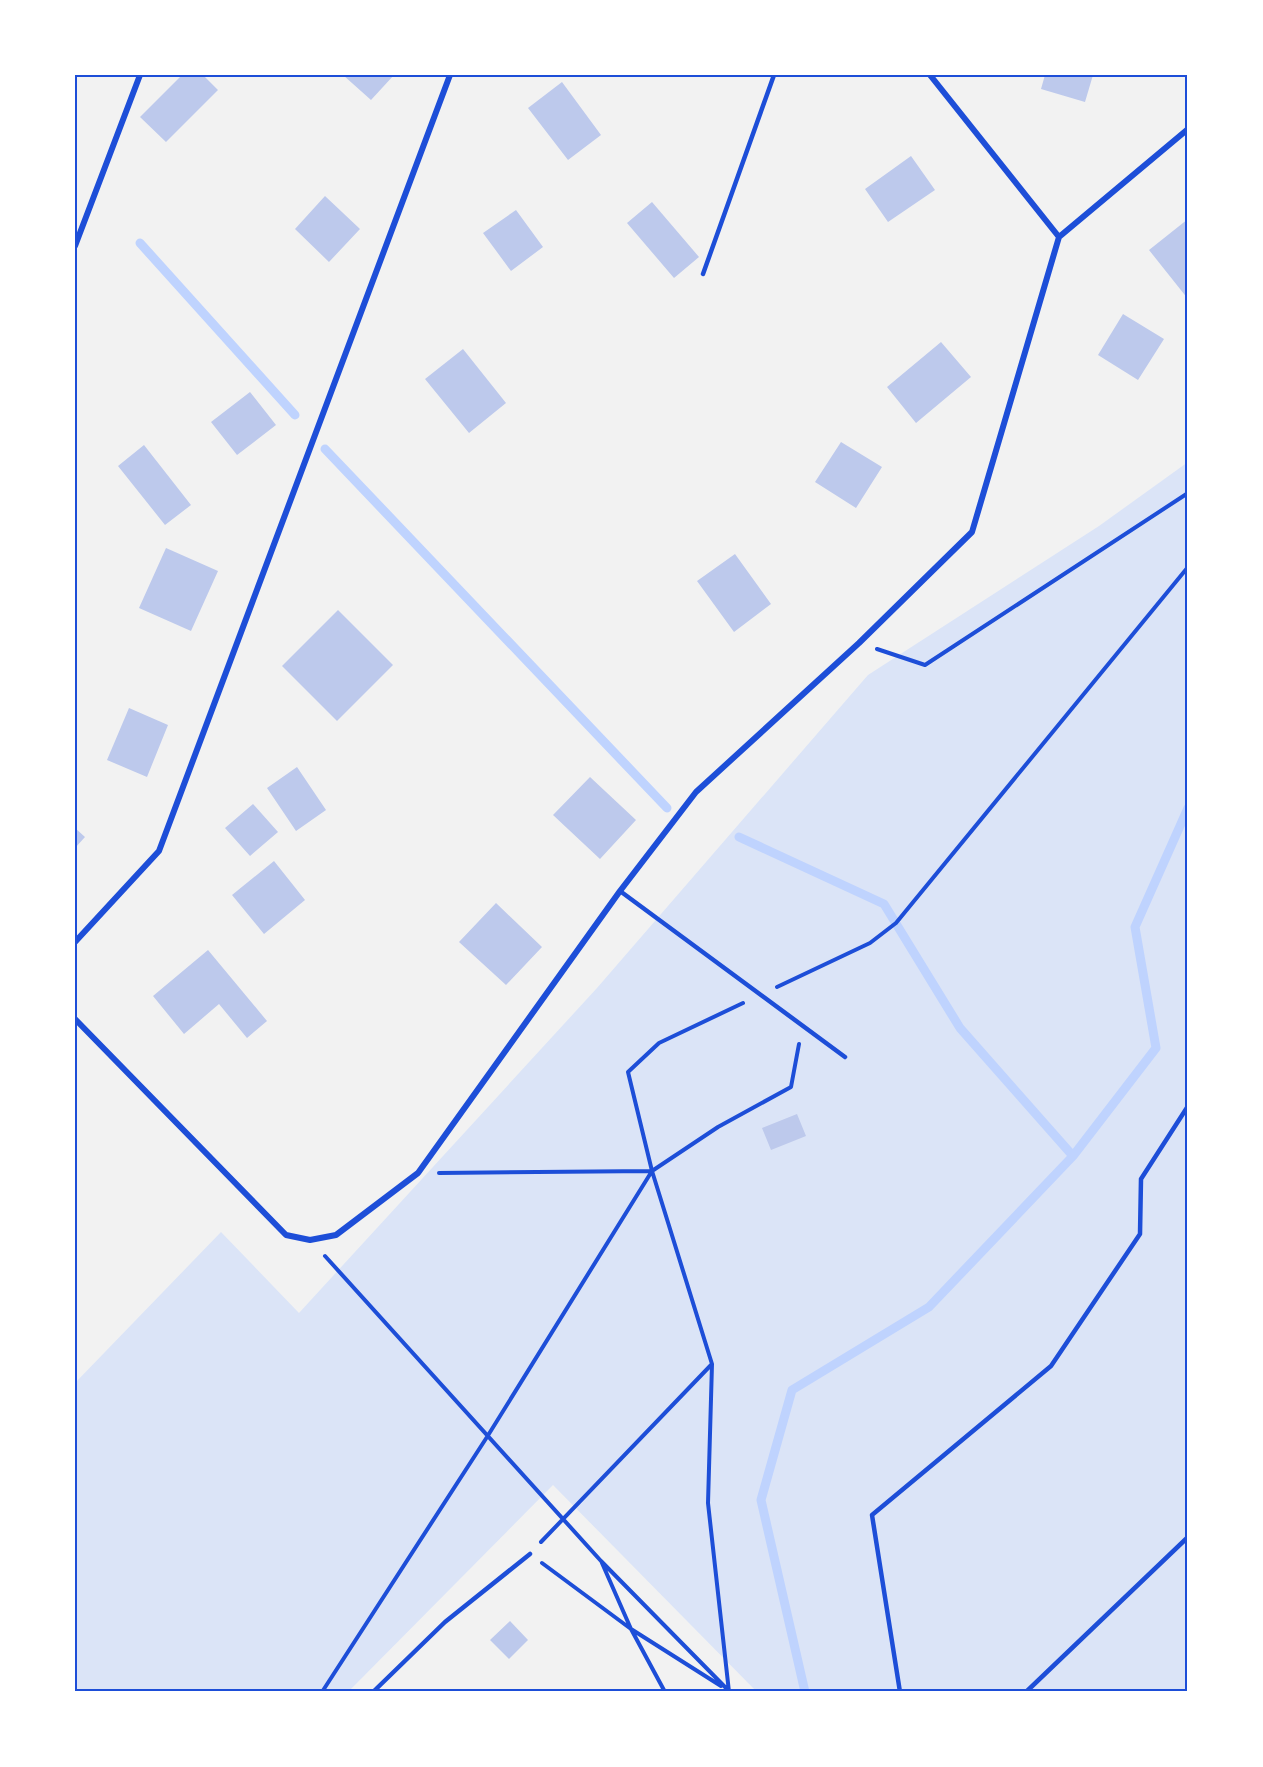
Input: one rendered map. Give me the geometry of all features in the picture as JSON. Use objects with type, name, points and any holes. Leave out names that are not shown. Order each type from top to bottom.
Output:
[{"type":"street","points":[[75,246],[140,75]]},
{"type":"street","points":[[75,942],[159,851],[450,75]]},
{"type":"street","points":[[930,75],[1059,237]]},
{"type":"street","points":[[75,1019],[261,1212],[286,1235],[310,1240],[336,1235],[418,1173],[620,891],[696,792],[859,643],[972,532],[1059,237],[1188,129]]},
{"type":"lane","points":[[703,274],[774,75]]},
{"type":"lane","points":[[620,891],[845,1057]]},
{"type":"lane","points":[[900,1692],[872,1515],[1052,1366],[1140,1234],[1141,1179],[1188,1106]]},
{"type":"lane","points":[[1026,1692],[1188,1537]]},
{"type":"lane","points":[[373,1692],[445,1622],[530,1554]]},
{"type":"path","points":[[859,643],[926,665],[1188,493]]},
{"type":"path","points":[[728,1691],[708,1503],[711,1364],[652,1171],[628,1071],[659,1043],[870,943],[896,923],[1188,567]]},
{"type":"path","points":[[322,1692],[487,1437],[652,1171],[718,1127],[791,1088],[802,1025]]},
{"type":"path","points":[[418,1173],[652,1171]]},
{"type":"path","points":[[310,1240],[562,1519],[728,1691]]},
{"type":"path","points":[[711,1364],[530,1554],[631,1629],[728,1691]]},
{"type":"path","points":[[601,1560],[631,1629],[665,1692]]},
{"type":"shaded area","points":[[1188,462],[1188,1692],[757,1692],[553,1485],[348,1692],[75,1692],[75,1383],[221,1232],[299,1313],[597,988],[868,675],[1099,526]]},
{"type":"building","points":[[182,75],[203,75],[218,90],[166,142],[140,117]]},
{"type":"building","points":[[343,75],[394,75],[371,100]]},
{"type":"building","points":[[1045,75],[1093,75],[1085,102],[1041,89]]},
{"type":"building","points":[[562,82],[601,135],[568,160],[528,108]]},
{"type":"building","points":[[911,156],[935,190],[888,222],[865,189]]},
{"type":"building","points":[[325,196],[360,229],[329,262],[295,229]]},
{"type":"building","points":[[652,202],[699,257],[674,278],[627,223]]},
{"type":"building","points":[[516,210],[543,247],[511,271],[483,233]]},
{"type":"building","points":[[1188,219],[1188,299],[1149,250]]},
{"type":"building","points":[[1123,314],[1164,339],[1138,380],[1098,355]]},
{"type":"building","points":[[941,342],[971,377],[916,423],[887,387]]},
{"type":"building","points":[[463,349],[506,403],[469,433],[425,379]]},
{"type":"building","points":[[250,392],[276,425],[237,455],[211,422]]},
{"type":"building","points":[[841,442],[882,467],[856,508],[815,482]]},
{"type":"building","points":[[144,445],[191,505],[165,525],[118,466]]},
{"type":"building","points":[[166,548],[218,571],[191,631],[139,608]]},
{"type":"building","points":[[735,554],[771,604],[734,632],[697,581]]},
{"type":"building","points":[[338,610],[393,665],[337,721],[282,666]]},
{"type":"building","points":[[129,708],[168,725],[147,777],[107,760]]},
{"type":"building","points":[[297,767],[326,810],[296,831],[267,788]]},
{"type":"building","points":[[590,777],[636,820],[600,859],[553,815]]},
{"type":"building","points":[[253,804],[278,832],[250,856],[225,828]]},
{"type":"building","points":[[75,828],[85,837],[75,848]]},
{"type":"building","points":[[274,861],[305,900],[264,934],[232,895]]},
{"type":"building","points":[[496,903],[542,947],[506,985],[459,942]]},
{"type":"building","points":[[208,950],[267,1021],[247,1038],[219,1004],[184,1034],[153,996]]},
{"type":"building","points":[[797,1114],[806,1136],[771,1150],[762,1128]]},
{"type":"building","points":[[510,1621],[528,1640],[509,1659],[490,1640]]},
{"type":"waterway","points":[[140,243],[295,415]]},
{"type":"waterway","points":[[325,449],[667,808]]},
{"type":"waterway","points":[[805,1692],[761,1500],[792,1390],[929,1307],[1073,1156],[1156,1048],[1135,927],[1188,808]]},
{"type":"waterway","points":[[739,837],[884,904],[960,1028],[1073,1156]]}]
